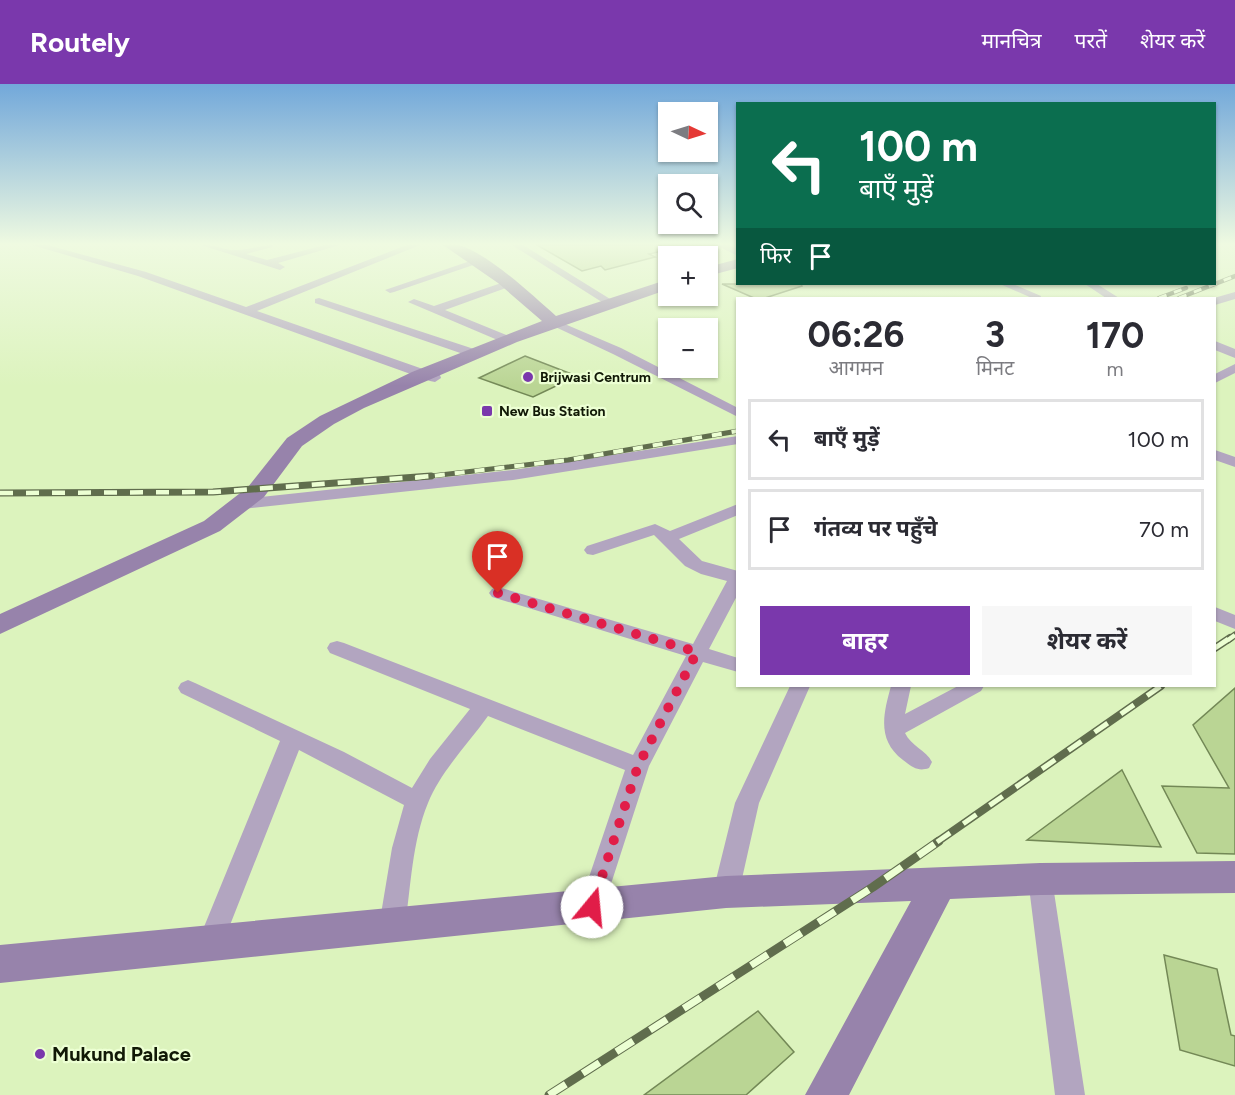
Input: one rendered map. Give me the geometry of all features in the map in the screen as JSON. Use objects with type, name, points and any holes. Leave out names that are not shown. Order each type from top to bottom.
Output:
[{"type":"main road","points":[[521,292],[559,324]]},
{"type":"main road","points":[[430,369],[559,324],[609,302],[642,292]]},
{"type":"main road","points":[[0,625],[212,526],[243,504],[260,488],[277,462],[359,415],[430,369],[507,340],[658,293]]},
{"type":"main road","points":[[0,964],[726,892],[1040,879],[1235,877]]},
{"type":"main road","points":[[826,1095],[939,884]]},
{"type":"street","points":[[194,292],[430,369]]},
{"type":"street","points":[[247,311],[295,292]]},
{"type":"street","points":[[435,310],[484,292]]},
{"type":"street","points":[[593,292],[609,302]]},
{"type":"street","points":[[1026,292],[1036,296]]},
{"type":"street","points":[[1216,302],[1235,295]]},
{"type":"street","points":[[320,301],[473,353]]},
{"type":"street","points":[[414,302],[507,340]]},
{"type":"street","points":[[262,305],[397,351]]},
{"type":"street","points":[[559,324],[736,412]]},
{"type":"street","points":[[1216,345],[1235,354]]},
{"type":"street","points":[[1216,378],[1235,368]]},
{"type":"street","points":[[243,504],[513,475],[736,440]]},
{"type":"street","points":[[1216,454],[1235,463]]},
{"type":"street","points":[[668,538],[736,510]]},
{"type":"street","points":[[593,550],[655,529],[668,538],[692,563],[736,576]]},
{"type":"street","points":[[592,907],[638,766],[736,581]]},
{"type":"street","points":[[498,593],[736,664]]},
{"type":"street","points":[[1216,614],[1235,623]]},
{"type":"street","points":[[337,648],[638,766]]},
{"type":"street","points":[[726,892],[747,803],[800,687]]},
{"type":"street","points":[[901,687],[893,719],[895,729],[899,743],[921,762]]},
{"type":"street","points":[[895,729],[972,687]]},
{"type":"street","points":[[188,688],[336,758],[417,801]]},
{"type":"street","points":[[392,926],[410,819],[417,801],[432,776],[484,705]]},
{"type":"street","points":[[210,944],[293,737]]},
{"type":"street","points":[[1040,879],[1070,1095]]},
{"type":"building","points":[[741,292],[783,292],[768,297],[752,297]]},
{"type":"building","name":"Brijwasi Centrum","points":[[525,356],[577,376],[533,397],[479,378]]},
{"type":"building","points":[[1235,688],[1235,854],[1197,853],[1162,786],[1229,788],[1193,725]]},
{"type":"building","points":[[1122,770],[1161,847],[1027,840]]},
{"type":"building","points":[[1164,955],[1217,969],[1231,1035],[1235,1036],[1235,1066],[1180,1050]]},
{"type":"building","points":[[758,1011],[794,1052],[746,1095],[644,1095]]},
{"type":"railway","points":[[1162,297],[1175,292]]},
{"type":"railway","points":[[1182,297],[1194,292]]},
{"type":"railway","points":[[415,478],[568,460],[736,431]]},
{"type":"railway","points":[[0,493],[213,492],[431,476]]},
{"type":"railway","points":[[1228,640],[1235,635]]},
{"type":"railway","points":[[1216,647],[1230,638]]},
{"type":"railway","points":[[937,842],[1160,687]]},
{"type":"railway","points":[[549,1095],[873,887],[939,841]]},
{"type":"place","name":"Brijwasi Centrum","points":[[528,377]]},
{"type":"place","name":"New Bus Station","points":[[487,411]]},
{"type":"place","name":"Mukund Palace","points":[[40,1054]]},
{"type":"route","points":[[498,593],[697,652],[638,766],[592,907]]}]
